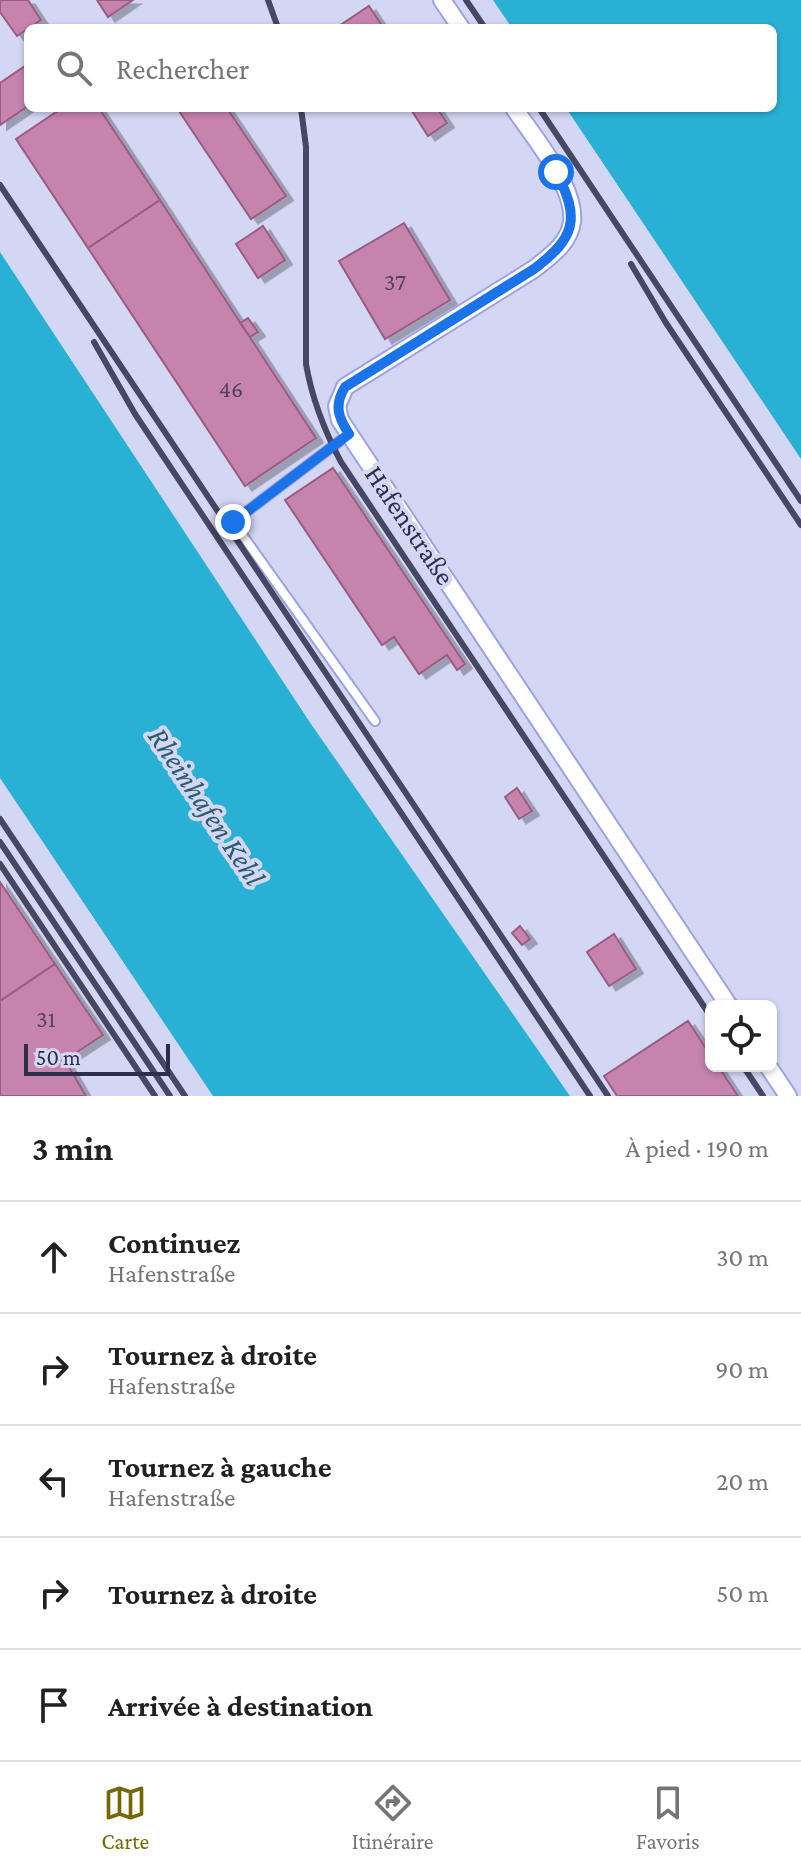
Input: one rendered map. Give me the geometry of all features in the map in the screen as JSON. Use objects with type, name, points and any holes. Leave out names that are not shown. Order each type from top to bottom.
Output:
[{"type":"street","points":[[442,0],[458,24]]},
{"type":"street","name":"Hafenstraße","points":[[517,112],[567,192],[572,224],[566,238],[557,252],[534,269],[345,387],[337,406],[340,420],[725,1000]]},
{"type":"street","points":[[772,1072],[788,1096]]},
{"type":"lane","points":[[349,434],[233,522],[375,721]]},
{"type":"water","points":[[493,0],[801,0],[801,459],[569,112],[777,112],[777,24],[509,24]]},
{"type":"water","name":"Rheinhafen Kehl","points":[[0,252],[311,724],[570,1096],[213,1096],[0,778]]},
{"type":"building","points":[[0,0],[28,0],[41,20],[35,24],[24,24],[24,31],[17,36],[0,12]]},
{"type":"building","points":[[97,0],[133,0],[108,17]]},
{"type":"building","points":[[369,6],[381,24],[342,24]]},
{"type":"building","points":[[24,67],[24,109],[0,125],[0,83]]},
{"type":"building","points":[[56,112],[102,112],[160,200],[88,248],[16,139]]},
{"type":"building","points":[[180,112],[230,112],[286,196],[251,219]]},
{"type":"building","points":[[413,112],[440,112],[447,123],[428,136]]},
{"type":"building","points":[[160,200],[316,438],[245,486],[88,248]]},
{"type":"building","points":[[404,223],[450,300],[385,339],[339,261]]},
{"type":"building","points":[[263,226],[285,260],[258,278],[236,244]]},
{"type":"building","points":[[248,318],[258,332],[250,337],[240,323]]},
{"type":"building","points":[[333,468],[465,664],[457,670],[447,655],[419,674],[394,637],[382,645],[285,500]]},
{"type":"building","points":[[517,788],[532,811],[519,819],[505,797]]},
{"type":"building","points":[[0,882],[55,964],[0,1001]]},
{"type":"building","points":[[520,926],[530,939],[522,945],[512,933]]},
{"type":"building","points":[[614,934],[636,969],[609,986],[587,952]]},
{"type":"building","points":[[55,964],[103,1035],[65,1060],[86,1096],[0,1096],[0,1001]]},
{"type":"building","points":[[688,1021],[705,1047],[705,1072],[722,1072],[738,1096],[617,1096],[604,1076]]},
{"type":"railway","points":[[268,0],[277,24]]},
{"type":"railway","points":[[466,0],[482,24]]},
{"type":"railway","points":[[302,112],[306,147],[306,364],[315,402],[329,438],[341,462],[705,1008]]},
{"type":"railway","points":[[542,112],[801,501]]},
{"type":"railway","points":[[0,185],[608,1096]]},
{"type":"railway","points":[[631,264],[666,323],[801,525]]},
{"type":"railway","points":[[94,342],[135,414],[590,1096]]},
{"type":"railway","points":[[0,819],[185,1096]]},
{"type":"railway","points":[[0,842],[170,1096]]},
{"type":"railway","points":[[0,864],[155,1096]]},
{"type":"railway","points":[[747,1072],[763,1096]]},
{"type":"route","points":[[233,522],[349,434],[340,420],[337,406],[345,387],[557,252],[572,224],[572,209],[556,172]]}]
